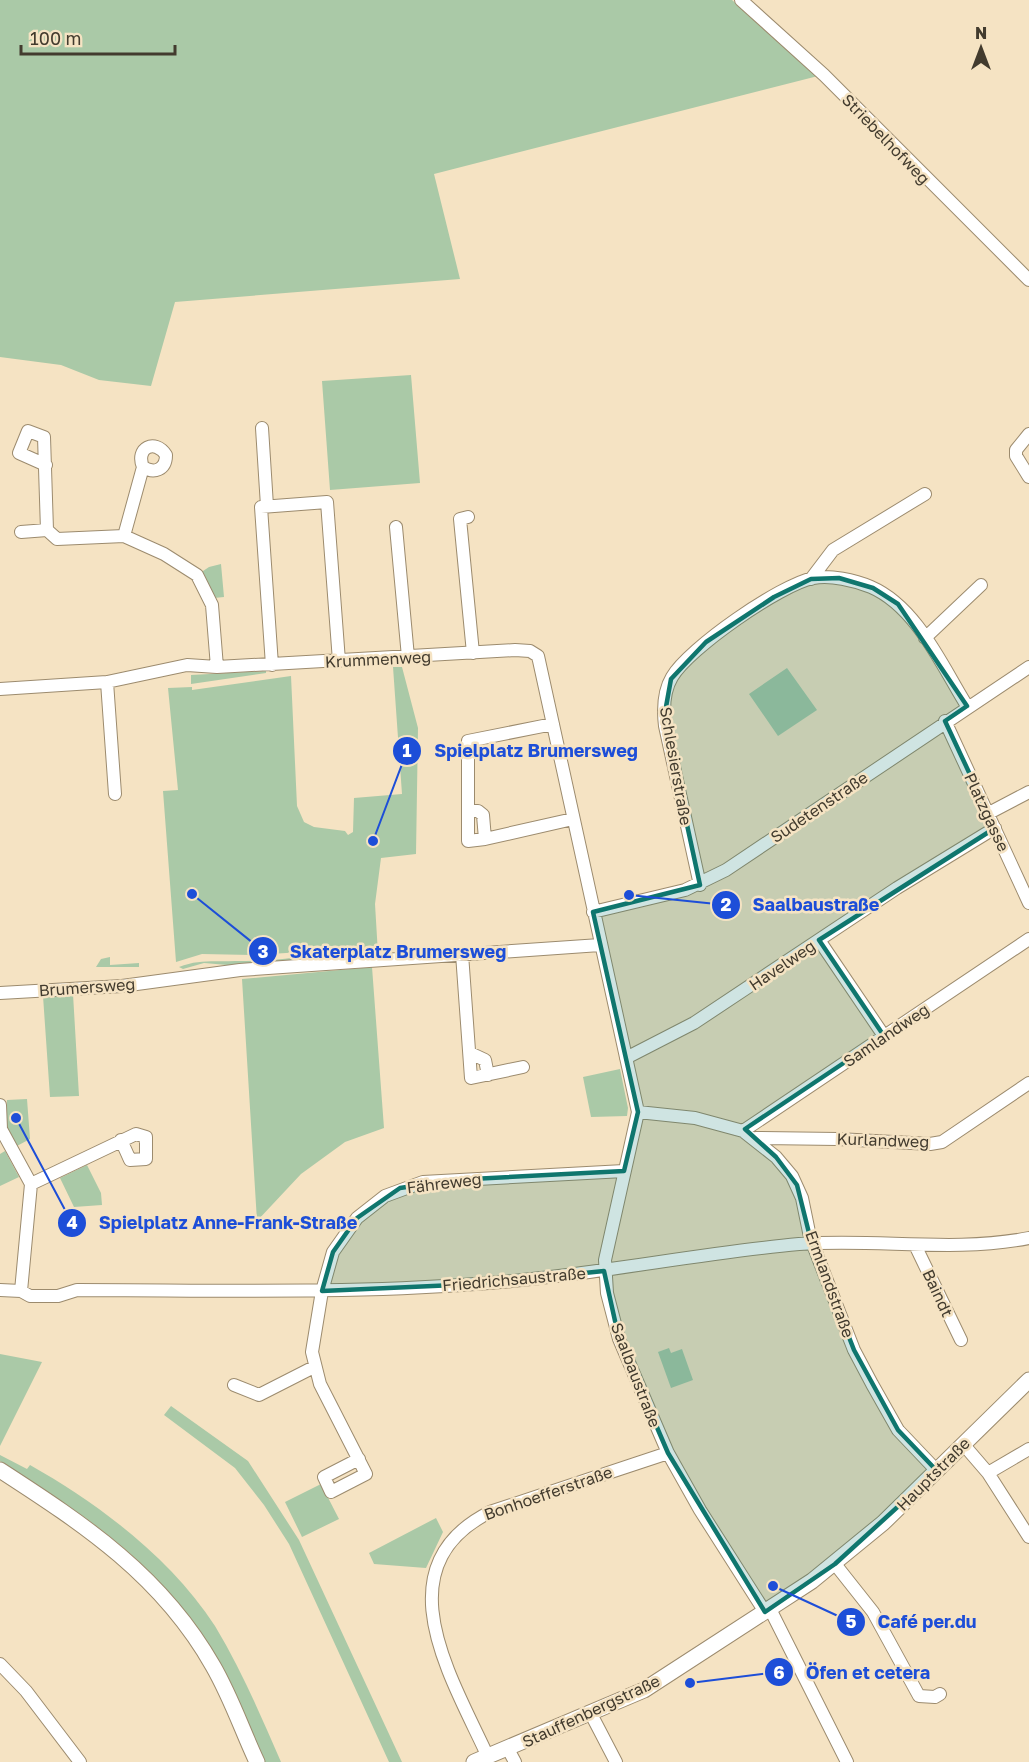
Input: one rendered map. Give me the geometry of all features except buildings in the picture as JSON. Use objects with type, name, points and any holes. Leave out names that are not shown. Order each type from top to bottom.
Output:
[{"type":"street","name":"Striebelhofweg","points":[[741,0],[824,75],[1029,280]]},
{"type":"street","points":[[262,428],[267,506]]},
{"type":"street","points":[[1029,434],[1016,450],[1016,456],[1029,477]]},
{"type":"street","points":[[46,465],[47,530]]},
{"type":"street","points":[[124,536],[143,467]]},
{"type":"street","points":[[811,579],[827,561],[833,550],[925,494]]},
{"type":"street","points":[[272,665],[261,507],[327,502],[339,661]]},
{"type":"street","points":[[468,517],[460,519],[473,653]]},
{"type":"street","points":[[396,527],[408,657]]},
{"type":"street","points":[[21,532],[47,530],[57,538],[124,536],[158,551],[197,575],[212,605],[217,667]]},
{"type":"street","points":[[827,561],[831,571],[839,578]]},
{"type":"street","name":"Schlesierstraße","points":[[700,885],[664,714],[664,699],[671,679],[682,662],[706,642],[774,597],[811,579],[839,578],[873,588],[898,604],[925,638],[968,706]]},
{"type":"street","points":[[925,638],[981,585]]},
{"type":"street","name":"Krummenweg","points":[[0,689],[107,682],[153,673],[188,673],[217,667],[515,650],[530,651],[538,656]]},
{"type":"street","name":"Saalbaustraße","points":[[538,656],[638,1112],[604,1271],[619,1339],[668,1454],[700,1510],[768,1611],[848,1762]]},
{"type":"street","name":"Sudetenstraße","points":[[593,912],[700,885],[726,870],[945,721],[1029,667]]},
{"type":"street","points":[[107,682],[115,794]]},
{"type":"street","name":"Platzgasse","points":[[945,721],[1029,903]]},
{"type":"street","points":[[468,741],[553,724]]},
{"type":"street","points":[[470,727],[468,841],[573,819]]},
{"type":"street","points":[[989,813],[1029,792]]},
{"type":"street","name":"Havelweg","points":[[626,1058],[693,1023],[995,828]]},
{"type":"street","name":"Samlandweg","points":[[743,1131],[1029,939]]},
{"type":"street","points":[[819,940],[884,1036]]},
{"type":"street","name":"Brumersweg","points":[[0,993],[122,986],[174,978],[202,967],[240,970],[600,945]]},
{"type":"street","points":[[462,954],[471,1078],[523,1067]]},
{"type":"street","name":"Kurlandweg","points":[[756,1138],[831,1138],[930,1144],[942,1142],[1029,1083]]},
{"type":"street","points":[[0,1105],[1,1129],[31,1184],[21,1291]]},
{"type":"street","name":"Ermlandstraße","points":[[638,1112],[695,1118],[743,1131],[756,1138],[776,1157],[797,1185],[813,1243],[854,1350],[898,1430],[937,1470]]},
{"type":"street","points":[[31,1184],[121,1140]]},
{"type":"street","name":"Fähreweg","points":[[314,1367],[312,1352],[322,1291],[333,1252],[357,1218],[400,1188],[423,1182],[624,1171]]},
{"type":"street","name":"Friedrichsaustraße","points":[[0,1290],[21,1291],[30,1296],[58,1296],[77,1290],[322,1291],[477,1284],[604,1271],[813,1243],[967,1245],[1029,1238]]},
{"type":"street","name":"Baindt","points":[[915,1245],[961,1340]]},
{"type":"street","points":[[234,1385],[259,1395],[314,1367],[358,1459]]},
{"type":"street","name":"Hauptstraße","points":[[768,1611],[836,1564],[1029,1380]]},
{"type":"street","points":[[963,1444],[988,1473],[1029,1537]]},
{"type":"street","points":[[988,1473],[1029,1449]]},
{"type":"street","name":"Bonhoefferstraße","points":[[481,1759],[433,1625],[431,1595],[433,1575],[443,1554],[458,1533],[469,1523],[490,1512],[668,1454]]},
{"type":"street","points":[[0,1470],[95,1533],[147,1578],[173,1605],[213,1666],[257,1762]]},
{"type":"street","points":[[836,1564],[873,1612],[918,1696],[935,1698],[940,1694]]},
{"type":"street","name":"Stauffenbergstraße","points":[[481,1759],[512,1756],[660,1680],[768,1611]]},
{"type":"street","points":[[0,1664],[26,1691],[80,1762]]},
{"type":"street","points":[[591,1714],[616,1762]]},
{"type":"highlighted area","points":[[839,578],[873,588],[898,604],[967,706],[945,721],[995,828],[819,940],[884,1036],[745,1129],[776,1157],[797,1185],[810,1237],[854,1350],[898,1430],[937,1471],[835,1564],[765,1612],[668,1453],[619,1339],[604,1271],[477,1284],[322,1291],[333,1252],[357,1218],[400,1188],[453,1180],[624,1171],[638,1112],[593,912],[700,885],[664,718],[671,679],[706,642],[774,597],[811,579]]},
{"type":"green space","points":[[0,0],[732,0],[818,76],[434,174],[460,279],[175,302],[151,386],[99,380],[61,365],[0,357]]},
{"type":"green space","points":[[411,375],[420,483],[330,490],[322,381]]},
{"type":"green space","points":[[221,564],[224,597],[214,598],[200,573],[209,567]]},
{"type":"green space","points":[[393,667],[402,667],[418,728],[416,854],[381,858],[375,904],[378,954],[331,946],[302,952],[252,955],[202,954],[176,962],[163,791],[178,790],[168,688],[192,687],[192,690],[291,676],[297,806],[304,822],[314,827],[345,831],[348,835],[353,832],[354,798],[402,794]]},
{"type":"green space","points":[[787,668],[817,710],[778,736],[749,694]]},
{"type":"green space","points":[[266,671],[266,673],[191,684],[191,675]]},
{"type":"green space","points":[[315,953],[316,961],[239,966],[204,963],[183,969],[179,967],[200,962],[275,960]]},
{"type":"green space","points":[[110,957],[110,965],[139,963],[139,967],[96,967],[101,959]]},
{"type":"green space","points":[[372,967],[384,1128],[345,1142],[301,1174],[257,1221],[242,979]]},
{"type":"green space","points":[[73,994],[79,1096],[50,1097],[43,996]]},
{"type":"green space","points":[[620,1069],[628,1108],[627,1116],[591,1117],[583,1077]]},
{"type":"green space","points":[[27,1099],[30,1139],[15,1147],[5,1130],[4,1106],[7,1105],[7,1100]]},
{"type":"green space","points":[[5,1151],[19,1177],[0,1186],[0,1154]]},
{"type":"green space","points":[[87,1165],[101,1193],[102,1205],[74,1207],[60,1178]]},
{"type":"green space","points":[[669,1348],[671,1353],[682,1349],[693,1380],[671,1388],[658,1352]]},
{"type":"green space","points":[[0,1354],[42,1362],[0,1446]]},
{"type":"green space","points":[[171,1406],[248,1461],[299,1540],[402,1762],[389,1762],[289,1544],[264,1505],[235,1468],[164,1415]]},
{"type":"green space","points":[[0,1455],[27,1469],[30,1465],[82,1497],[132,1535],[177,1578],[215,1626],[250,1693],[281,1762],[265,1762],[214,1657],[188,1618],[156,1578],[93,1523],[0,1461]]},
{"type":"green space","points":[[321,1484],[339,1519],[302,1537],[285,1502]]},
{"type":"green space","points":[[436,1518],[443,1532],[426,1568],[374,1564],[369,1553]]},
{"type":"place","name":"Spielplatz Brumersweg","points":[[373,841]]},
{"type":"place","name":"Skaterplatz Brumersweg","points":[[192,894]]},
{"type":"place","name":"Saalbaustraße","points":[[629,895]]},
{"type":"place","name":"Spielplatz Anne-Frank-Straße","points":[[16,1118]]},
{"type":"place","name":"Café per.du","points":[[773,1586]]},
{"type":"place","name":"Öfen et cetera","points":[[690,1683]]}]
